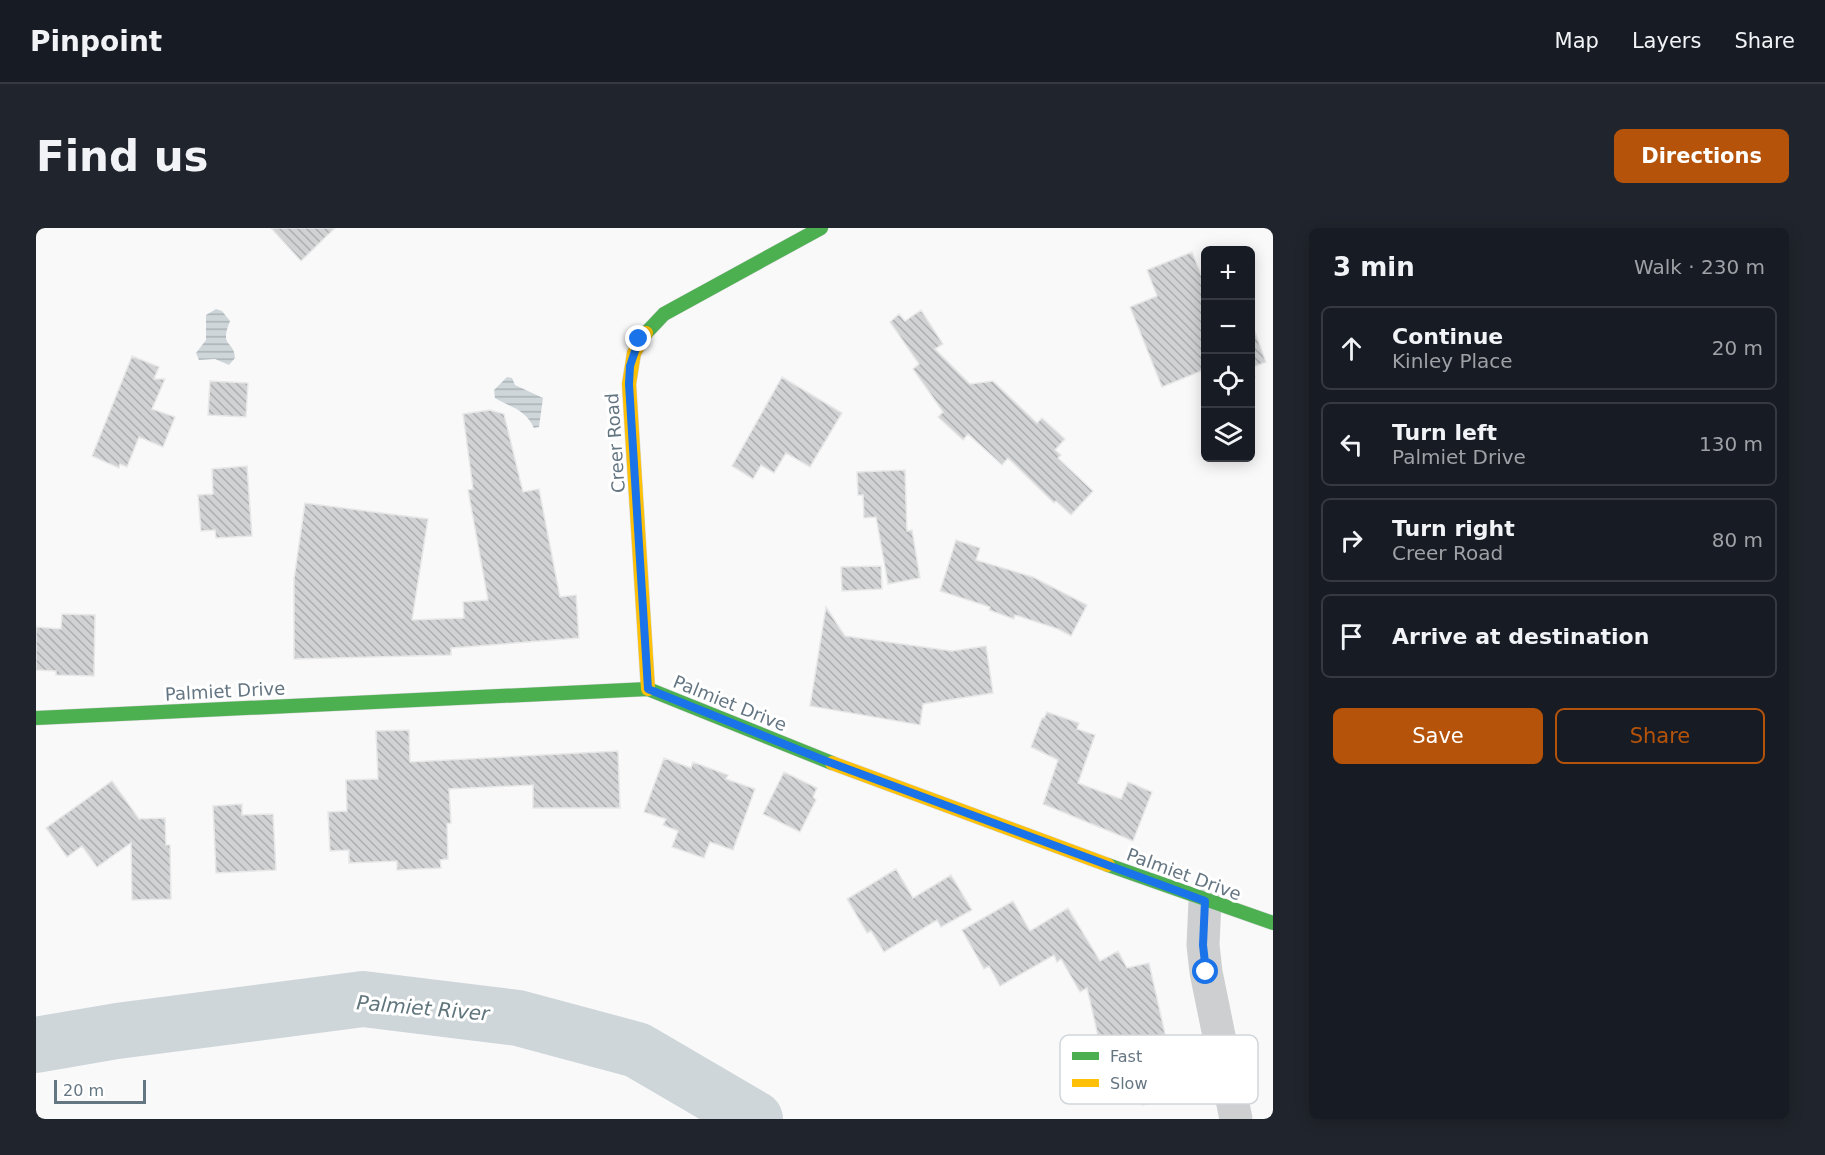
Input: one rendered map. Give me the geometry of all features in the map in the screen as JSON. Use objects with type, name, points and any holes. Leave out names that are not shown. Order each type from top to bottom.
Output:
[{"type":"street","name":"Creer Road","points":[[648,689],[629,384],[634,348],[649,327],[664,314],[821,228]]},
{"type":"street","name":"Palmiet Drive","points":[[36,718],[648,689],[826,761],[1205,901],[1273,923]]},
{"type":"street","points":[[1205,901],[1203,945],[1219,1035]]},
{"type":"street","points":[[1233,1104],[1236,1119]]},
{"type":"shaded area","points":[[216,309],[222,311],[230,321],[226,340],[235,358],[229,365],[215,359],[199,360],[196,353],[206,340],[206,315]]},
{"type":"shaded area","points":[[507,377],[512,378],[515,385],[543,398],[539,427],[534,428],[522,413],[495,398],[494,390]]},
{"type":"building","points":[[271,228],[335,228],[301,261]]},
{"type":"building","points":[[1192,252],[1201,274],[1201,371],[1162,387],[1130,307],[1157,296],[1147,270]]},
{"type":"building","points":[[921,310],[943,344],[935,349],[970,384],[993,381],[1037,423],[1042,418],[1065,439],[1055,450],[1061,455],[1058,458],[1093,491],[1071,515],[1056,501],[1054,503],[1008,458],[1002,465],[968,434],[963,440],[938,417],[943,412],[913,369],[919,364],[890,322],[899,314],[905,321]]},
{"type":"building","points":[[1255,332],[1266,362],[1255,366]]},
{"type":"building","points":[[132,356],[159,367],[154,379],[165,379],[152,409],[175,417],[163,447],[139,437],[127,467],[120,464],[119,468],[92,456]]},
{"type":"building","points":[[782,377],[842,413],[810,467],[786,453],[774,473],[761,465],[753,479],[732,466]]},
{"type":"building","points":[[210,381],[248,383],[246,417],[208,415]]},
{"type":"building","points":[[490,410],[504,414],[523,492],[539,489],[560,597],[576,595],[579,638],[451,648],[451,655],[294,659],[294,579],[305,503],[428,519],[412,620],[464,618],[463,602],[488,600],[468,490],[473,489],[463,414]]},
{"type":"building","points":[[247,466],[252,536],[216,538],[215,530],[201,531],[198,495],[213,494],[212,469]]},
{"type":"building","points":[[905,470],[907,531],[912,530],[920,578],[888,584],[876,517],[864,518],[863,495],[858,495],[857,472]]},
{"type":"building","points":[[956,540],[980,548],[976,560],[1033,577],[1087,605],[1071,636],[1058,629],[1015,615],[1014,619],[989,610],[990,607],[940,591]]},
{"type":"building","points":[[881,566],[882,589],[842,591],[841,567]]},
{"type":"building","points":[[826,607],[845,636],[952,651],[986,646],[993,693],[923,704],[920,725],[810,706]]},
{"type":"building","points":[[62,614],[95,615],[94,676],[56,675],[56,671],[36,670],[36,627],[61,629]]},
{"type":"building","points":[[1047,712],[1079,723],[1077,729],[1095,735],[1078,783],[1121,799],[1128,782],[1152,792],[1133,841],[1043,804],[1058,760],[1031,747],[1042,718]]},
{"type":"building","points":[[409,730],[410,762],[618,751],[620,808],[533,808],[533,785],[449,789],[451,823],[447,824],[448,859],[440,860],[441,868],[397,870],[397,861],[349,863],[349,850],[330,851],[328,812],[347,811],[346,780],[378,779],[376,731]]},
{"type":"building","points":[[664,758],[691,768],[693,762],[728,775],[726,779],[755,789],[733,850],[710,842],[704,858],[672,847],[678,831],[663,825],[666,819],[644,812]]},
{"type":"building","points":[[784,772],[817,788],[813,797],[816,800],[800,832],[763,814]]},
{"type":"building","points":[[112,781],[139,819],[165,818],[166,845],[170,845],[171,899],[132,900],[131,843],[97,867],[82,846],[67,857],[46,828]]},
{"type":"building","points":[[242,804],[242,815],[273,814],[276,870],[216,873],[213,806]]},
{"type":"building","points":[[896,869],[913,898],[951,875],[972,910],[941,927],[937,920],[884,952],[871,931],[867,933],[847,899]]},
{"type":"building","points":[[1013,901],[1030,931],[1068,908],[1100,961],[1118,951],[1127,968],[1149,963],[1165,1035],[1098,1035],[1087,988],[1080,992],[1061,959],[1057,962],[1054,955],[1000,986],[989,966],[984,969],[962,930]]},
{"type":"waterway","name":"Palmiet River","points":[[36,1045],[117,1031],[363,999],[518,1018],[637,1050],[755,1119]]},
{"type":"traffic: fast","points":[[646,333],[664,314],[821,228]]},
{"type":"traffic: fast","points":[[36,718],[648,689],[832,763]]},
{"type":"traffic: fast","points":[[1108,865],[1273,923]]},
{"type":"traffic: slow","points":[[646,333],[634,353],[629,384],[648,689]]},
{"type":"traffic: slow","points":[[832,763],[1108,865]]},
{"type":"route","points":[[639,339],[634,348],[630,366],[629,384],[648,689],[826,761],[1205,901],[1203,945],[1206,972]]}]
